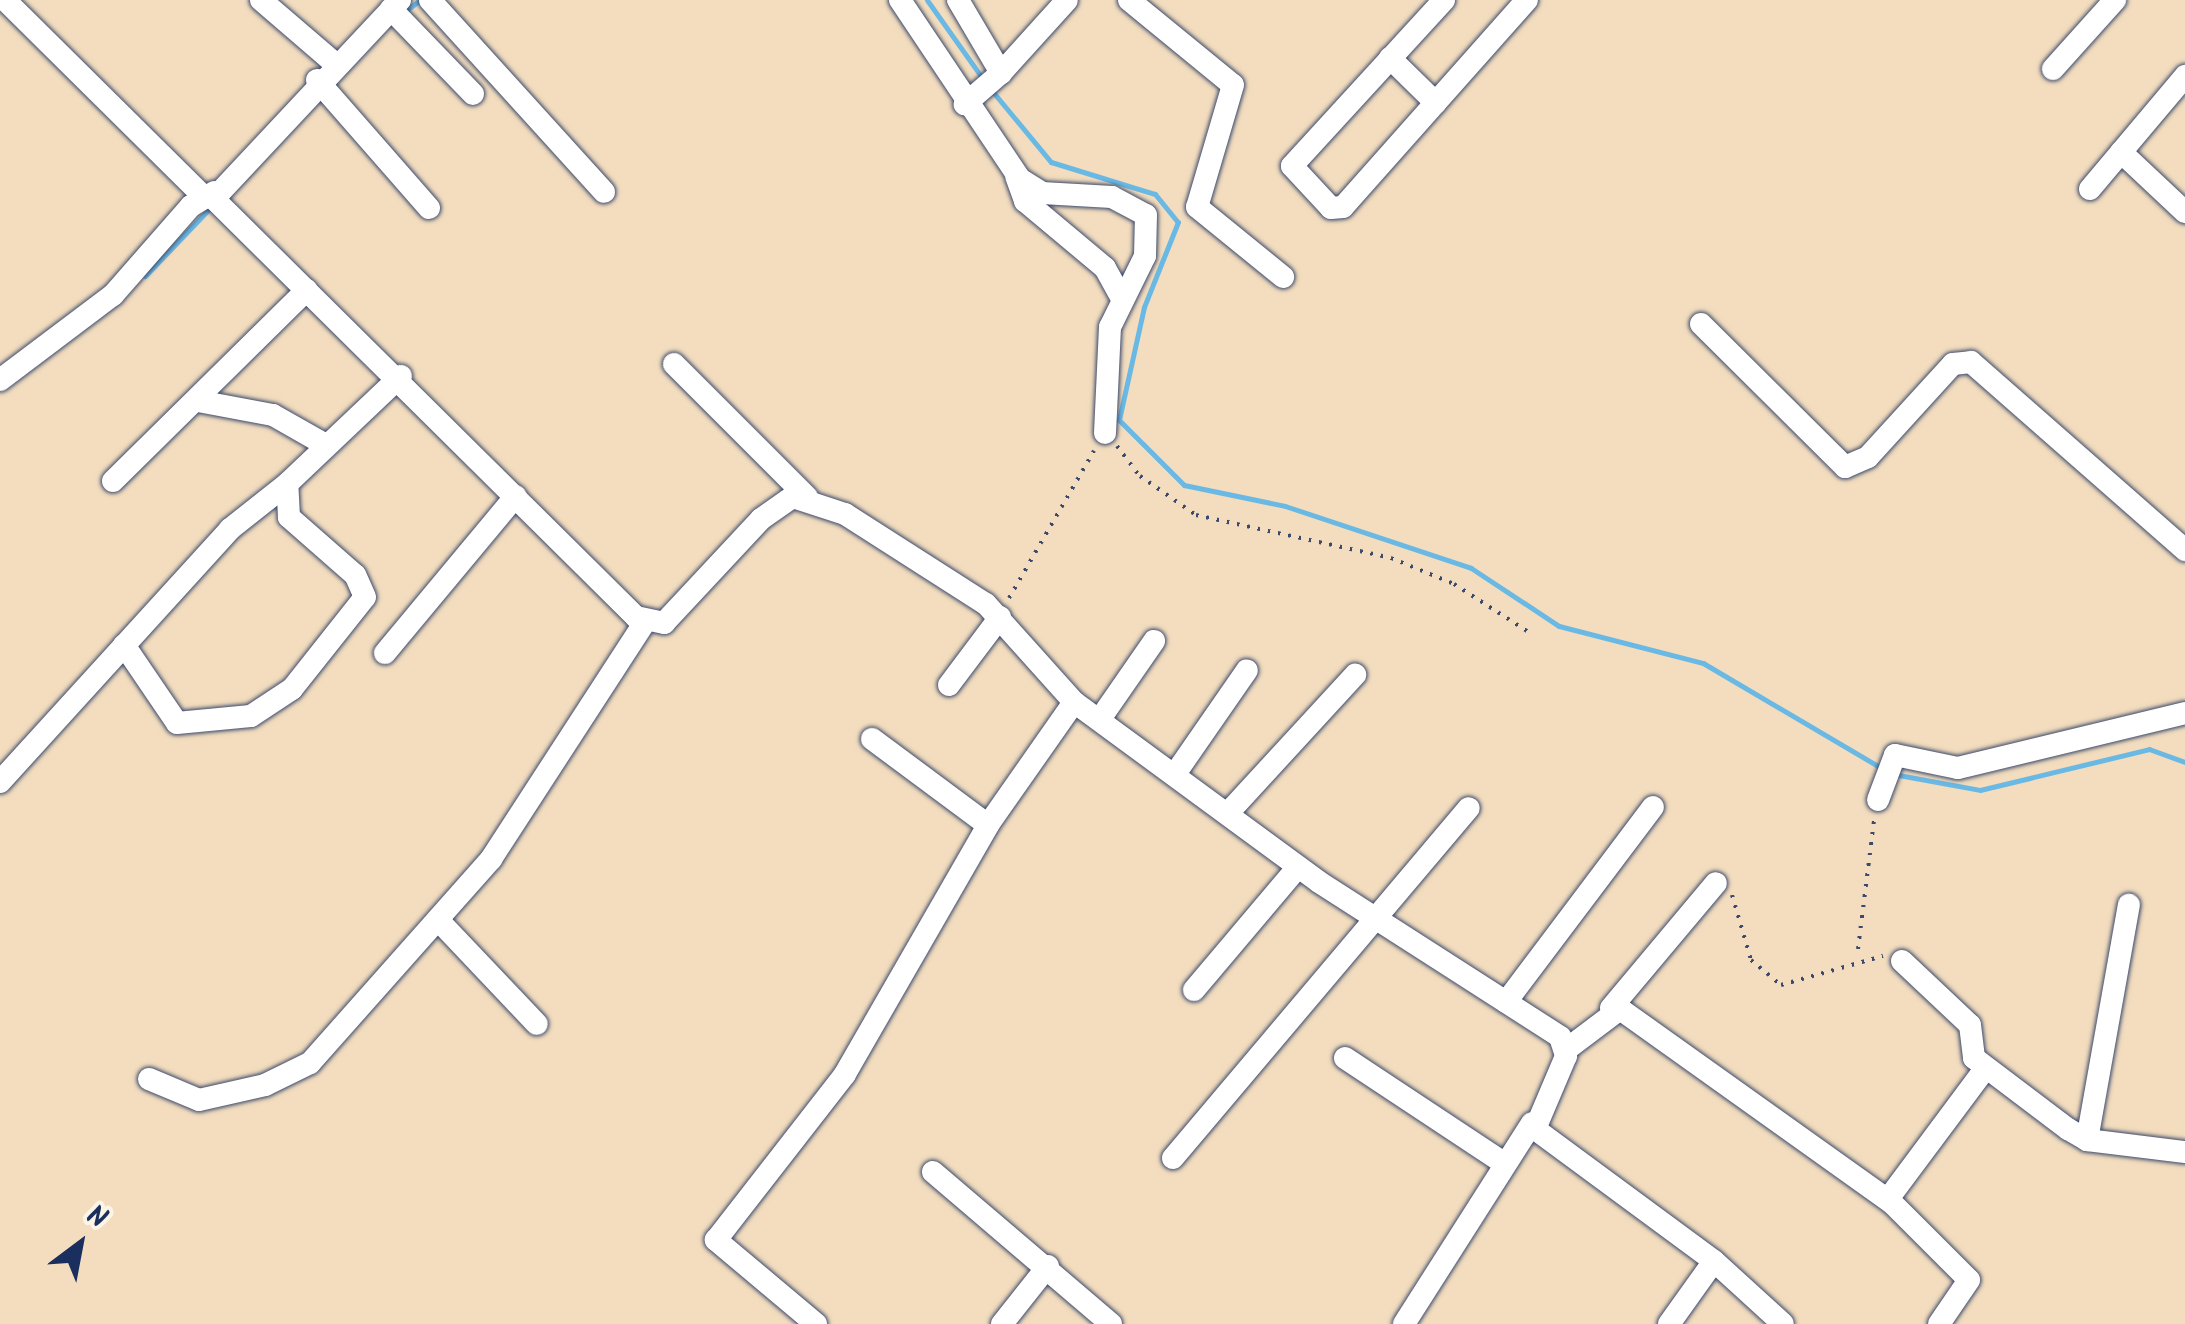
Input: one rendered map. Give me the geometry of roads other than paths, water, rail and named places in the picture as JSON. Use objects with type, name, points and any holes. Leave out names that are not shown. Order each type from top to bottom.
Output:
[{"type":"street","points":[[261,0],[324,71],[429,208]]},
{"type":"street","points":[[430,0],[604,192]]},
{"type":"street","points":[[900,0],[1014,168],[1042,193],[1112,197],[1146,215],[1149,243],[1120,295],[1102,370],[1105,432]]},
{"type":"street","points":[[958,0],[1000,76]]},
{"type":"street","points":[[968,102],[1000,76],[1068,0]]},
{"type":"street","points":[[1129,0],[1233,85],[1197,207],[1283,277]]},
{"type":"street","points":[[1444,0],[1293,173],[1331,208],[1343,208],[1527,0]]},
{"type":"street","points":[[2053,69],[2115,0]]},
{"type":"street","points":[[0,380],[113,295],[213,198],[324,71],[396,5],[473,94]]},
{"type":"street","points":[[5,9],[401,376],[644,623],[664,623],[761,518],[807,498]]},
{"type":"street","points":[[1390,58],[1436,103]]},
{"type":"street","points":[[2090,189],[2185,76]]},
{"type":"street","points":[[2122,152],[2185,212]]},
{"type":"street","points":[[1014,168],[1025,201],[1105,268],[1120,295]]},
{"type":"street","points":[[113,481],[307,290]]},
{"type":"street","points":[[1701,324],[1845,467],[1868,457],[1953,364],[1971,362],[2181,538]]},
{"type":"street","points":[[674,364],[807,498],[999,616],[1074,702],[1298,867],[1506,1002],[1567,1049]]},
{"type":"street","points":[[0,782],[230,530],[287,484],[324,444],[401,376]]},
{"type":"street","points":[[198,401],[272,414],[324,444]]},
{"type":"street","points":[[124,646],[177,723],[251,716],[292,689],[365,596],[354,575],[289,517],[287,484]]},
{"type":"street","points":[[385,653],[516,496]]},
{"type":"street","points":[[949,685],[999,616]]},
{"type":"street","points":[[149,1080],[199,1100],[300,1070],[440,924],[644,623]]},
{"type":"street","points":[[1100,720],[1154,641]]},
{"type":"street","points":[[1175,774],[1247,670]]},
{"type":"street","points":[[1228,813],[1355,676]]},
{"type":"street","points":[[816,1324],[716,1240],[881,1019],[988,825],[1074,702]]},
{"type":"street","points":[[1880,794],[1894,760],[1958,768],[2109,726],[2183,719]]},
{"type":"street","points":[[872,739],[988,825]]},
{"type":"street","points":[[1506,1002],[1653,806]]},
{"type":"street","points":[[1173,1158],[1469,808]]},
{"type":"street","points":[[1194,990],[1298,867]]},
{"type":"street","points":[[1404,1324],[1502,1162],[1532,1123],[1567,1049],[1612,1008],[1716,883]]},
{"type":"street","points":[[2088,1140],[2129,904]]},
{"type":"street","points":[[440,924],[537,1024]]},
{"type":"street","points":[[1902,960],[1970,1024],[1967,1049],[1985,1069],[2088,1140],[2185,1152]]},
{"type":"street","points":[[1612,1008],[1888,1199],[1968,1280],[1939,1324]]},
{"type":"street","points":[[1346,1058],[1502,1162]]},
{"type":"street","points":[[1888,1199],[1985,1069]]},
{"type":"street","points":[[1532,1123],[1714,1262],[1783,1324]]},
{"type":"street","points":[[933,1172],[1048,1266],[1111,1324]]},
{"type":"street","points":[[1669,1324],[1714,1262]]},
{"type":"street","points":[[1002,1324],[1048,1266]]},
{"type":"waterway","points":[[404,12],[420,0]]},
{"type":"waterway","points":[[927,0],[983,79]]},
{"type":"waterway","points":[[993,92],[1051,162],[1155,194],[1178,222],[1144,307],[1119,420],[1184,485],[1285,506],[1471,568],[1559,626],[1703,663],[1883,769]]},
{"type":"waterway","points":[[145,276],[210,208]]},
{"type":"waterway","points":[[1893,774],[1980,790],[2149,749],[2185,762]]}]
